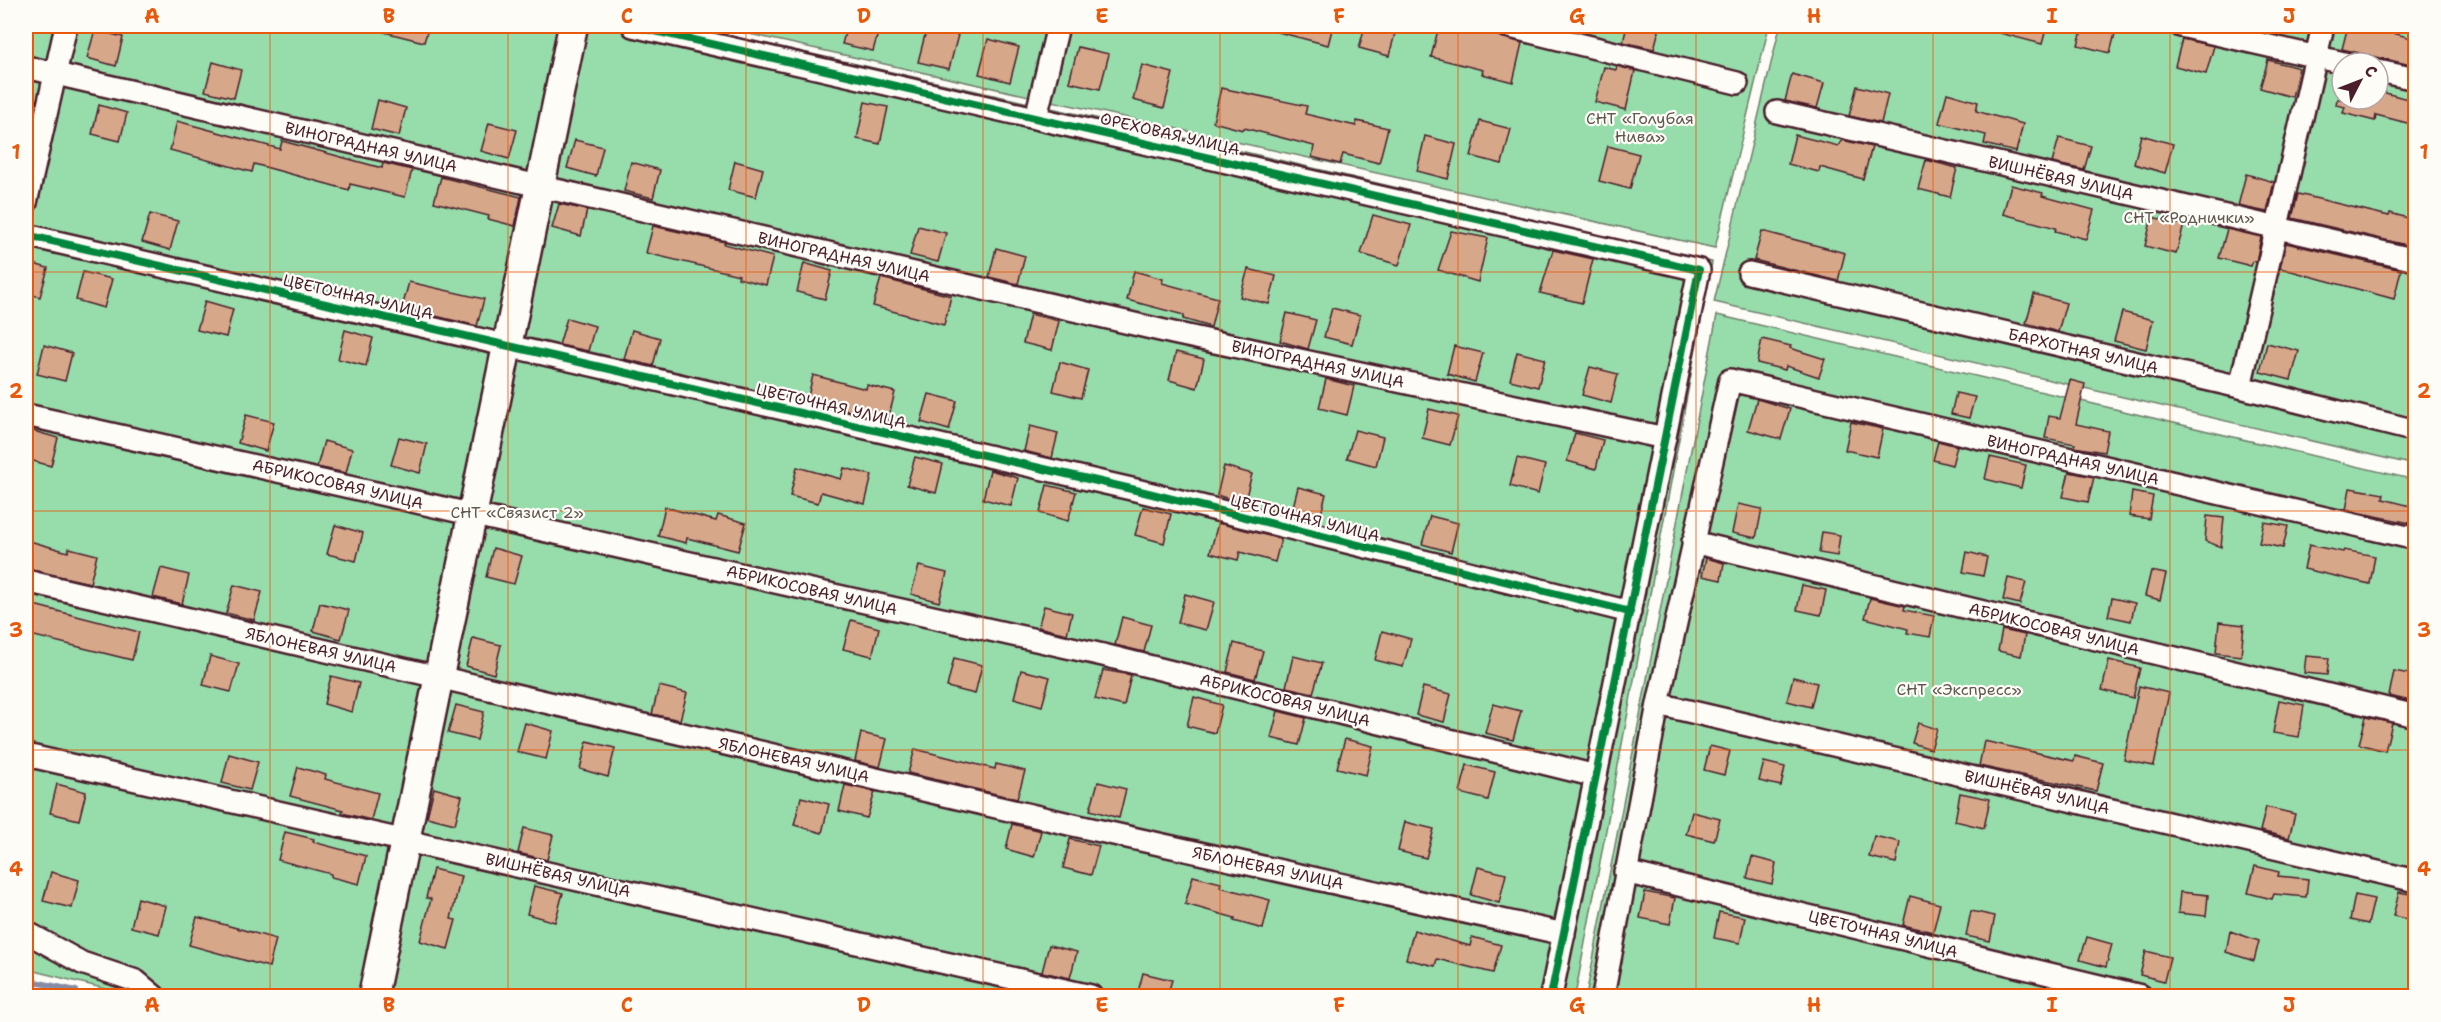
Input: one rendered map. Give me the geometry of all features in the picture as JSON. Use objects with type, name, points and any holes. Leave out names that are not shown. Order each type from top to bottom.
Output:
[{"type":"street","points":[[26,202],[66,26]]},
{"type":"street","points":[[373,996],[573,26]]},
{"type":"street","name":"ОРЕХОВАЯ УЛИЦА","points":[[633,26],[1700,270],[1665,438]]},
{"type":"street","points":[[1036,117],[1058,26]]},
{"type":"street","points":[[1506,26],[1737,83]]},
{"type":"street","points":[[2181,26],[2330,60]]},
{"type":"street","points":[[2240,387],[2323,26]]},
{"type":"street","name":"ВИНОГРАДНАЯ УЛИЦА","points":[[26,67],[1162,331],[1665,438]]},
{"type":"street","points":[[2390,74],[2415,80]]},
{"type":"street","name":"ВИШНЁВАЯ УЛИЦА","points":[[1777,112],[2415,260]]},
{"type":"street","name":"ЦВЕТОЧНАЯ УЛИЦА","points":[[26,235],[1140,491],[1629,612]]},
{"type":"street","name":"БАРХОТНАЯ УЛИЦА","points":[[1749,273],[2240,387],[2415,431]]},
{"type":"street","name":"ВИНОГРАДНАЯ УЛИЦА","points":[[1693,542],[1730,380],[2415,539]]},
{"type":"street","name":"АБРИКОСОВАЯ УЛИЦА","points":[[26,415],[1103,655],[1596,776]]},
{"type":"street","points":[[1551,996],[1665,438]]},
{"type":"street","points":[[1602,996],[1658,704],[1693,542]]},
{"type":"street","name":"АБРИКОСОВАЯ УЛИЦА","points":[[1693,542],[2415,716]]},
{"type":"street","name":"ЯБЛОНЕВАЯ УЛИЦА","points":[[26,581],[1069,824],[1564,934]]},
{"type":"street","name":"ВИШНЁВАЯ УЛИЦА","points":[[1658,704],[2415,881]]},
{"type":"street","name":"ВИШНЁВАЯ УЛИЦА","points":[[26,755],[1091,996]]},
{"type":"street","name":"ЦВЕТОЧНАЯ УЛИЦА","points":[[1625,872],[2140,996]]},
{"type":"street","points":[[26,932],[82,963],[135,981],[154,996]]},
{"type":"green space","name":"СНТ «Связист 2»","points":[[26,26],[687,26],[1211,144],[1712,262],[1575,996],[134,996],[26,969]]},
{"type":"green space","name":"СНТ «Голубая Нива»","points":[[713,26],[1769,26],[1715,248]]},
{"type":"green space","name":"СНТ «Роднички»","points":[[1780,26],[2415,26],[2415,465],[1714,302]]},
{"type":"green space","name":"СНТ «Экспресс»","points":[[1717,315],[2415,480],[2415,996],[1586,996]]},
{"type":"green space","points":[[26,986],[68,995],[26,996]]},
{"type":"building","points":[[381,26],[429,26],[424,42],[380,31]]},
{"type":"building","points":[[847,26],[880,26],[873,51],[842,44]]},
{"type":"building","points":[[1275,26],[1333,26],[1328,45],[1274,31]]},
{"type":"building","points":[[1365,26],[1397,26],[1389,56],[1359,48]]},
{"type":"building","points":[[1439,26],[1455,26],[1478,31],[1479,26],[1494,26],[1498,36],[1522,43],[1513,82],[1482,74],[1483,70],[1431,57]]},
{"type":"building","points":[[1627,26],[1660,26],[1654,49],[1623,42]]},
{"type":"building","points":[[1992,26],[2047,26],[2042,44],[1992,31]]},
{"type":"building","points":[[2083,26],[2117,26],[2110,53],[2078,45]]},
{"type":"building","points":[[2348,26],[2367,26],[2415,39],[2411,65],[2390,60],[2390,51],[2342,49]]},
{"type":"building","points":[[927,27],[958,35],[949,69],[918,62]]},
{"type":"building","points":[[95,30],[123,37],[116,66],[87,58]]},
{"type":"building","points":[[988,39],[1019,47],[1010,82],[979,74]]},
{"type":"building","points":[[2182,39],[2214,46],[2206,74],[2175,66]]},
{"type":"building","points":[[1078,47],[1109,54],[1100,89],[1069,82]]},
{"type":"building","points":[[2268,60],[2299,68],[2292,97],[2260,88]]},
{"type":"building","points":[[213,62],[241,70],[234,98],[205,91]]},
{"type":"building","points":[[1142,65],[1173,73],[1164,108],[1133,100]]},
{"type":"building","points":[[1617,66],[1635,71],[1626,110],[1595,102],[1604,67],[1616,70]]},
{"type":"building","points":[[1792,74],[1824,83],[1817,108],[1785,101]]},
{"type":"building","points":[[1857,86],[1888,94],[1881,123],[1849,116]]},
{"type":"building","points":[[1221,88],[1307,106],[1305,114],[1356,126],[1357,121],[1388,128],[1379,163],[1343,154],[1340,164],[1312,157],[1314,146],[1213,122]]},
{"type":"building","points":[[1947,93],[1978,102],[1976,111],[2023,124],[2016,152],[1984,144],[1986,135],[1939,123]]},
{"type":"building","points":[[2390,94],[2415,101],[2415,125],[2376,115],[2375,121],[2343,113],[2344,111],[2390,111]]},
{"type":"building","points":[[378,100],[406,108],[399,136],[371,129]]},
{"type":"building","points":[[865,102],[888,107],[880,144],[857,139]]},
{"type":"building","points":[[99,105],[127,113],[120,141],[92,134]]},
{"type":"building","points":[[177,121],[280,149],[282,141],[382,168],[383,163],[412,170],[405,197],[350,184],[349,190],[254,164],[252,172],[170,150]]},
{"type":"building","points":[[1480,121],[1511,129],[1502,164],[1471,156]]},
{"type":"building","points":[[489,123],[517,130],[509,159],[481,151]]},
{"type":"building","points":[[1795,135],[1838,146],[1842,140],[1872,147],[1863,179],[1820,167],[1819,172],[1788,164]]},
{"type":"building","points":[[2141,135],[2173,144],[2165,173],[2134,164]]},
{"type":"building","points":[[1425,136],[1456,144],[1448,179],[1417,171]]},
{"type":"building","points":[[2059,138],[2091,146],[2084,170],[2052,163]]},
{"type":"building","points":[[575,140],[603,147],[596,176],[567,168]]},
{"type":"building","points":[[1608,146],[1639,154],[1630,189],[1599,181]]},
{"type":"building","points":[[1926,160],[1957,168],[1950,197],[1918,189]]},
{"type":"building","points":[[735,161],[763,169],[756,197],[728,190]]},
{"type":"building","points":[[631,162],[660,170],[653,198],[624,191]]},
{"type":"building","points":[[2246,174],[2274,182],[2267,212],[2238,206]]},
{"type":"building","points":[[441,177],[521,197],[515,226],[488,219],[489,216],[434,202]]},
{"type":"building","points":[[2011,185],[2094,210],[2086,239],[2055,231],[2056,228],[2003,214]]},
{"type":"building","points":[[2298,194],[2415,220],[2415,247],[2292,218]]},
{"type":"building","points":[[559,204],[587,210],[581,236],[552,228]]},
{"type":"building","points":[[150,214],[178,221],[170,250],[142,242]]},
{"type":"building","points":[[1373,215],[1411,225],[1399,265],[1361,254]]},
{"type":"building","points":[[2152,217],[2184,225],[2176,254],[2145,246]]},
{"type":"building","points":[[653,226],[725,242],[724,244],[773,257],[766,285],[738,278],[739,275],[646,253]]},
{"type":"building","points":[[918,226],[946,233],[938,262],[910,255]]},
{"type":"building","points":[[2227,229],[2261,237],[2256,262],[2253,261],[2251,266],[2219,258]]},
{"type":"building","points":[[1451,231],[1488,238],[1478,282],[1438,270]]},
{"type":"building","points":[[1762,231],[1845,253],[1838,281],[1754,260]]},
{"type":"building","points":[[2286,243],[2401,270],[2394,299],[2280,268]]},
{"type":"building","points":[[996,248],[1025,256],[1018,284],[989,277]]},
{"type":"building","points":[[1553,250],[1593,259],[1582,303],[1540,293]]},
{"type":"building","points":[[26,262],[48,268],[40,297],[26,293]]},
{"type":"building","points":[[804,263],[832,271],[825,299],[797,292]]},
{"type":"building","points":[[1248,269],[1276,276],[1269,304],[1240,297]]},
{"type":"building","points":[[1134,271],[1163,279],[1162,283],[1218,298],[1211,327],[1183,319],[1184,315],[1127,300]]},
{"type":"building","points":[[83,272],[112,279],[104,308],[76,300]]},
{"type":"building","points":[[881,278],[951,296],[944,325],[873,306]]},
{"type":"building","points":[[409,282],[484,299],[477,326],[402,308]]},
{"type":"building","points":[[2034,294],[2066,303],[2058,332],[2026,323]]},
{"type":"building","points":[[205,301],[233,309],[226,337],[197,330]]},
{"type":"building","points":[[1332,308],[1360,315],[1352,344],[1324,337]]},
{"type":"building","points":[[2122,312],[2153,320],[2146,349],[2114,341]]},
{"type":"building","points":[[1287,313],[1316,320],[1308,349],[1280,341]]},
{"type":"building","points":[[1030,314],[1059,321],[1052,350],[1023,343]]},
{"type":"building","points":[[567,318],[595,326],[588,351],[559,345]]},
{"type":"building","points":[[345,330],[373,338],[366,366],[338,359]]},
{"type":"building","points":[[632,330],[660,338],[653,366],[624,359]]},
{"type":"building","points":[[1762,339],[1791,346],[1790,348],[1825,359],[1819,377],[1786,366],[1785,370],[1757,363]]},
{"type":"building","points":[[2267,343],[2299,351],[2291,380],[2260,372]]},
{"type":"building","points":[[44,345],[72,353],[65,381],[37,374]]},
{"type":"building","points":[[1454,346],[1483,353],[1475,382],[1447,374]]},
{"type":"building","points":[[1176,352],[1204,359],[1197,388],[1169,380]]},
{"type":"building","points":[[1517,352],[1545,359],[1538,387],[1510,380]]},
{"type":"building","points":[[1060,362],[1088,370],[1081,398],[1053,391]]},
{"type":"building","points":[[1590,367],[1618,374],[1611,403],[1582,395]]},
{"type":"building","points":[[813,375],[866,389],[867,385],[895,392],[888,420],[807,401]]},
{"type":"building","points":[[1326,379],[1354,386],[1347,415],[1319,408]]},
{"type":"building","points":[[2070,380],[2085,384],[2076,424],[2108,431],[2104,452],[2074,447],[2075,444],[2045,438],[2049,416],[2060,418]]},
{"type":"building","points":[[1956,393],[1975,397],[1969,418],[1951,414]]},
{"type":"building","points":[[929,394],[957,401],[949,430],[921,422]]},
{"type":"building","points":[[1757,399],[1790,409],[1781,439],[1748,430]]},
{"type":"building","points":[[1429,409],[1458,416],[1450,445],[1422,438]]},
{"type":"building","points":[[246,415],[274,422],[266,451],[238,443]]},
{"type":"building","points":[[1851,422],[1883,429],[1877,457],[1845,450]]},
{"type":"building","points":[[1030,426],[1058,433],[1052,458],[1024,451]]},
{"type":"building","points":[[30,430],[58,438],[51,466],[26,459]]},
{"type":"building","points":[[1355,430],[1383,437],[1376,466],[1347,458]]},
{"type":"building","points":[[1575,433],[1603,440],[1596,469],[1567,461]]},
{"type":"building","points":[[399,437],[427,444],[420,473],[391,465]]},
{"type":"building","points":[[324,441],[352,449],[346,473],[317,467]]},
{"type":"building","points":[[1938,441],[1957,446],[1952,465],[1933,460]]},
{"type":"building","points":[[915,457],[943,464],[936,493],[907,485]]},
{"type":"building","points":[[1990,457],[2026,465],[2021,488],[1985,479]]},
{"type":"building","points":[[1517,458],[1545,465],[1538,494],[1510,486]]},
{"type":"building","points":[[1224,466],[1252,474],[1244,504],[1217,495]]},
{"type":"building","points":[[797,467],[841,479],[844,468],[872,475],[865,504],[821,492],[818,503],[790,496]]},
{"type":"building","points":[[990,470],[1018,478],[1011,506],[983,499]]},
{"type":"building","points":[[2069,472],[2094,477],[2088,502],[2063,497]]},
{"type":"building","points":[[1047,485],[1076,492],[1068,521],[1040,513]]},
{"type":"building","points":[[1298,487],[1326,494],[1319,522],[1291,515]]},
{"type":"building","points":[[2350,488],[2384,494],[2383,499],[2415,507],[2415,524],[2346,510]]},
{"type":"building","points":[[2132,492],[2153,496],[2149,519],[2129,516]]},
{"type":"building","points":[[1738,504],[1762,509],[1756,538],[1732,533]]},
{"type":"building","points":[[665,507],[716,521],[718,515],[746,523],[738,551],[687,538],[686,543],[658,536]]},
{"type":"building","points":[[1143,507],[1171,514],[1164,543],[1135,535]]},
{"type":"building","points":[[1430,516],[1458,523],[1451,552],[1422,544]]},
{"type":"building","points":[[2207,516],[2224,518],[2221,547],[2205,541]]},
{"type":"building","points":[[2264,522],[2288,526],[2283,548],[2259,543]]},
{"type":"building","points":[[1218,523],[1281,539],[1275,562],[1240,552],[1238,560],[1210,553]]},
{"type":"building","points":[[335,525],[363,533],[356,561],[327,554]]},
{"type":"building","points":[[1822,532],[1840,535],[1837,556],[1819,553]]},
{"type":"building","points":[[26,540],[68,552],[69,548],[97,555],[90,583],[26,569]]},
{"type":"building","points":[[2309,545],[2375,556],[2370,584],[2304,569]]},
{"type":"building","points":[[493,548],[522,556],[514,584],[486,577]]},
{"type":"building","points":[[1967,552],[1987,557],[1983,576],[1963,572]]},
{"type":"building","points":[[1706,558],[1724,563],[1721,580],[1702,576]]},
{"type":"building","points":[[919,566],[947,573],[939,602],[911,594]]},
{"type":"building","points":[[161,568],[189,575],[182,604],[153,597]]},
{"type":"building","points":[[2151,571],[2166,574],[2160,600],[2145,596]]},
{"type":"building","points":[[2008,578],[2026,582],[2020,604],[2003,600]]},
{"type":"building","points":[[234,585],[262,592],[254,620],[226,613]]},
{"type":"building","points":[[1802,585],[1826,590],[1821,615],[1797,610]]},
{"type":"building","points":[[1185,594],[1214,602],[1206,630],[1178,623]]},
{"type":"building","points":[[1870,598],[1905,606],[1904,610],[1934,616],[1930,637],[1907,633],[1908,629],[1865,618]]},
{"type":"building","points":[[2112,598],[2135,603],[2131,621],[2108,616]]},
{"type":"building","points":[[26,603],[139,632],[132,660],[26,634]]},
{"type":"building","points":[[320,603],[349,610],[341,639],[313,631]]},
{"type":"building","points":[[1044,606],[1072,613],[1067,634],[1038,627]]},
{"type":"building","points":[[1122,617],[1151,625],[1144,652],[1115,645]]},
{"type":"building","points":[[851,620],[879,628],[872,656],[843,649]]},
{"type":"building","points":[[2219,622],[2244,625],[2241,656],[2216,653]]},
{"type":"building","points":[[2002,630],[2025,635],[2021,656],[1998,651]]},
{"type":"building","points":[[1382,631],[1411,639],[1403,667],[1375,660]]},
{"type":"building","points":[[473,638],[501,645],[494,674],[466,666]]},
{"type":"building","points":[[1234,643],[1263,651],[1255,679],[1227,672]]},
{"type":"building","points":[[210,656],[239,664],[231,692],[203,685]]},
{"type":"building","points":[[1293,656],[1322,663],[1313,693],[1286,687]]},
{"type":"building","points":[[2306,656],[2329,658],[2327,675],[2304,673]]},
{"type":"building","points":[[954,658],[982,665],[975,694],[947,687]]},
{"type":"building","points":[[2109,660],[2140,668],[2133,698],[2102,690]]},
{"type":"building","points":[[1021,670],[1050,677],[1042,706],[1014,698]]},
{"type":"building","points":[[1103,670],[1131,675],[1124,706],[1095,699]]},
{"type":"building","points":[[2394,671],[2415,675],[2415,702],[2389,696]]},
{"type":"building","points":[[331,676],[359,683],[352,712],[324,704]]},
{"type":"building","points":[[1793,677],[1817,683],[1811,707],[1787,701]]},
{"type":"building","points":[[659,686],[687,693],[680,720],[652,714]]},
{"type":"building","points":[[2139,686],[2169,693],[2154,766],[2124,760]]},
{"type":"building","points":[[1423,687],[1451,694],[1444,722],[1416,715]]},
{"type":"building","points":[[1194,697],[1222,705],[1215,733],[1187,726]]},
{"type":"building","points":[[2279,700],[2304,705],[2299,737],[2273,733]]},
{"type":"building","points":[[1493,704],[1521,711],[1513,740],[1485,733]]},
{"type":"building","points":[[456,705],[484,712],[477,740],[448,733]]},
{"type":"building","points":[[1278,711],[1306,718],[1299,745],[1271,738]]},
{"type":"building","points":[[2366,717],[2392,723],[2385,751],[2359,744]]},
{"type":"building","points":[[525,723],[553,731],[546,759],[517,752]]},
{"type":"building","points":[[1918,723],[1937,729],[1931,749],[1912,743]]},
{"type":"building","points":[[861,733],[887,739],[880,767],[855,761]]},
{"type":"building","points":[[1345,739],[1373,746],[1366,775],[1337,768]]},
{"type":"building","points":[[587,741],[615,748],[608,777],[580,769]]},
{"type":"building","points":[[1984,741],[2074,761],[2075,756],[2103,763],[2096,791],[1979,766]]},
{"type":"building","points":[[1710,746],[1730,751],[1724,775],[1704,770]]},
{"type":"building","points":[[915,749],[995,769],[996,764],[1025,771],[1017,799],[908,773]]},
{"type":"building","points":[[229,754],[258,762],[250,790],[222,783]]},
{"type":"building","points":[[1764,762],[1785,767],[1781,786],[1759,781]]},
{"type":"building","points":[[1467,765],[1495,772],[1488,800],[1460,793]]},
{"type":"building","points":[[298,767],[326,775],[325,779],[378,793],[371,820],[290,796]]},
{"type":"building","points":[[1098,782],[1126,789],[1119,818],[1090,810]]},
{"type":"building","points":[[57,784],[86,792],[79,820],[50,813]]},
{"type":"building","points":[[845,785],[875,792],[867,818],[839,811]]},
{"type":"building","points":[[434,788],[462,796],[455,824],[427,817]]},
{"type":"building","points":[[1960,793],[1990,799],[1984,828],[1955,821]]},
{"type":"building","points":[[801,797],[829,804],[822,833],[794,825]]},
{"type":"building","points":[[2266,807],[2295,814],[2289,838],[2260,831]]},
{"type":"building","points":[[1692,812],[1720,819],[1714,841],[1686,834]]},
{"type":"building","points":[[1405,822],[1434,829],[1426,858],[1398,851]]},
{"type":"building","points":[[1012,824],[1041,831],[1034,857],[1006,849]]},
{"type":"building","points":[[524,828],[553,835],[547,860],[518,853]]},
{"type":"building","points":[[285,832],[366,856],[359,884],[278,860]]},
{"type":"building","points":[[1874,836],[1900,842],[1896,863],[1869,857]]},
{"type":"building","points":[[1070,839],[1099,846],[1091,875],[1063,868]]},
{"type":"building","points":[[1752,857],[1776,863],[1772,884],[1747,878]]},
{"type":"building","points":[[2255,866],[2279,872],[2278,876],[2308,879],[2306,897],[2274,894],[2272,899],[2248,893]]},
{"type":"building","points":[[1478,867],[1506,874],[1499,903],[1471,895]]},
{"type":"building","points":[[433,869],[461,876],[451,919],[456,920],[448,949],[420,941],[431,899],[426,898]]},
{"type":"building","points":[[51,872],[79,880],[72,908],[43,901]]},
{"type":"building","points":[[1193,876],[1221,883],[1220,887],[1270,900],[1263,929],[1234,921],[1235,918],[1185,904]]},
{"type":"building","points":[[534,886],[563,893],[555,922],[527,914]]},
{"type":"building","points":[[1645,892],[1675,898],[1670,924],[1640,918]]},
{"type":"building","points":[[2180,892],[2208,895],[2206,916],[2178,913]]},
{"type":"building","points":[[2399,892],[2415,895],[2415,921],[2393,916]]},
{"type":"building","points":[[2355,895],[2374,899],[2368,924],[2350,920]]},
{"type":"building","points":[[1910,896],[1940,904],[1933,932],[1903,925]]},
{"type":"building","points":[[138,898],[166,906],[159,934],[131,927]]},
{"type":"building","points":[[1971,911],[1995,916],[1990,941],[1966,936]]},
{"type":"building","points":[[1719,912],[1745,917],[1740,943],[1714,938]]},
{"type":"building","points":[[197,917],[276,939],[269,967],[189,945]]},
{"type":"building","points":[[1414,930],[1470,946],[1472,937],[1501,945],[1493,973],[1437,959],[1435,966],[1406,959]]},
{"type":"building","points":[[2230,931],[2259,941],[2254,961],[2226,952]]},
{"type":"building","points":[[2087,937],[2112,944],[2106,967],[2080,960]]},
{"type":"building","points":[[1049,945],[1077,952],[1070,978],[1042,972]]},
{"type":"building","points":[[2146,951],[2170,957],[2164,981],[2140,975]]},
{"type":"building","points":[[1143,973],[1172,980],[1167,996],[1137,996]]},
{"type":"waterway","points":[[26,980],[76,991]]},
{"type":"cycle path","points":[[633,26],[1699,270],[1551,996]]},
{"type":"cycle path","points":[[26,235],[1140,491],[1630,612]]}]
